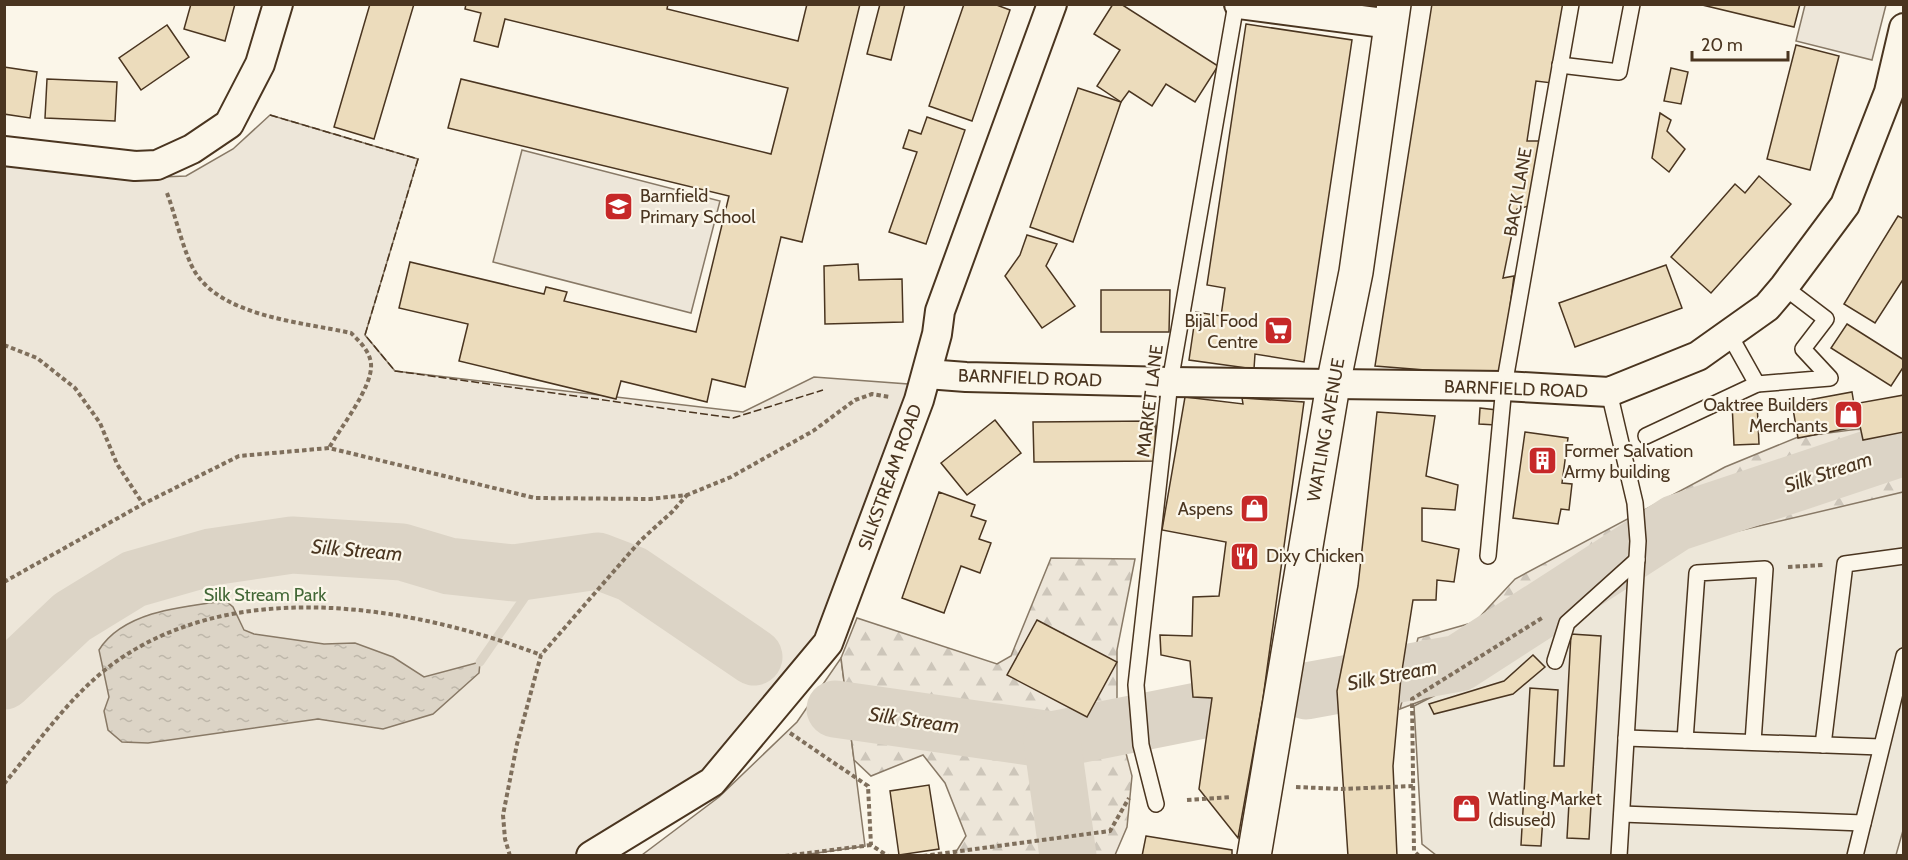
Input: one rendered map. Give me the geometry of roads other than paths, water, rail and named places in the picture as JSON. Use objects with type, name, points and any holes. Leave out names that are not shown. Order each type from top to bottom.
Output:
[{"type":"street","points":[[4,151],[135,166],[157,165],[192,149],[229,124],[261,64],[278,4]]},
{"type":"street","name":"SILKSTREAM ROAD","points":[[591,855],[712,782],[828,643],[927,374],[940,311],[1052,4]]},
{"type":"street","points":[[1237,4],[1392,14]]},
{"type":"street","name":"WATLING AVENUE","points":[[1254,855],[1333,385],[1356,272],[1392,14]]},
{"type":"street","name":"BARNFIELD ROAD","points":[[927,374],[1170,382],[1504,386],[1609,392],[1698,356],[1767,307],[1784,287],[1845,205],[1889,92],[1904,28]]},
{"type":"lane","name":"MARKET LANE","points":[[1156,804],[1146,766],[1136,685],[1170,382],[1237,4]]},
{"type":"lane","name":"BACK LANE","points":[[1488,556],[1504,386],[1571,4]]},
{"type":"lane","points":[[1560,65],[1619,72],[1632,4]]},
{"type":"lane","points":[[1646,436],[1757,384],[1830,378],[1803,349],[1826,319],[1784,287]]},
{"type":"lane","points":[[1729,334],[1757,384]]},
{"type":"lane","points":[[1609,392],[1635,503],[1638,541],[1619,855]]},
{"type":"lane","points":[[1823,745],[1845,564],[1904,556]]},
{"type":"lane","points":[[1555,662],[1567,623],[1638,560]]},
{"type":"lane","points":[[1685,740],[1697,573],[1765,569],[1754,742]]},
{"type":"lane","points":[[1856,855],[1904,656]]},
{"type":"lane","points":[[1626,738],[1881,747]]},
{"type":"lane","points":[[1622,814],[1863,823]]},
{"type":"water","points":[[226,601],[233,607],[244,630],[254,634],[324,644],[355,643],[393,657],[424,677],[480,662],[479,673],[433,714],[383,729],[318,719],[148,743],[122,742],[108,730],[104,711],[109,697],[99,650],[110,637],[139,619],[174,608]]},
{"type":"waterway","name":"Silk Stream","points":[[1306,691],[1459,663],[1676,523],[1904,447]]},
{"type":"waterway","name":"Silk Stream","points":[[4,681],[72,617],[134,579],[211,557],[292,545],[402,552],[449,566],[514,573],[598,561],[632,574],[754,657]]},
{"type":"waterway","points":[[480,662],[527,594],[532,570]]},
{"type":"waterway","name":"Silk Stream","points":[[1288,694],[1306,691]]},
{"type":"waterway","name":"Silk Stream","points":[[835,709],[1052,740],[1263,698]]},
{"type":"waterway","points":[[1052,740],[1068,856]]},
{"type":"place","name":"Barnfield Primary School","points":[[619,206]]},
{"type":"place","name":"Bijal Food Centre","points":[[1279,331]]},
{"type":"place","name":"Oaktree Builders Merchants","points":[[1849,415]]},
{"type":"place","name":"Former Salvation Army building","points":[[1543,461]]},
{"type":"place","name":"Aspens","points":[[1254,509]]},
{"type":"place","name":"Dixy Chicken","points":[[1245,556]]},
{"type":"place","name":"Watling Market (disused)","points":[[1467,809]]},
{"type":"park label","name":"Silk Stream Park","points":[[265,595]]}]
